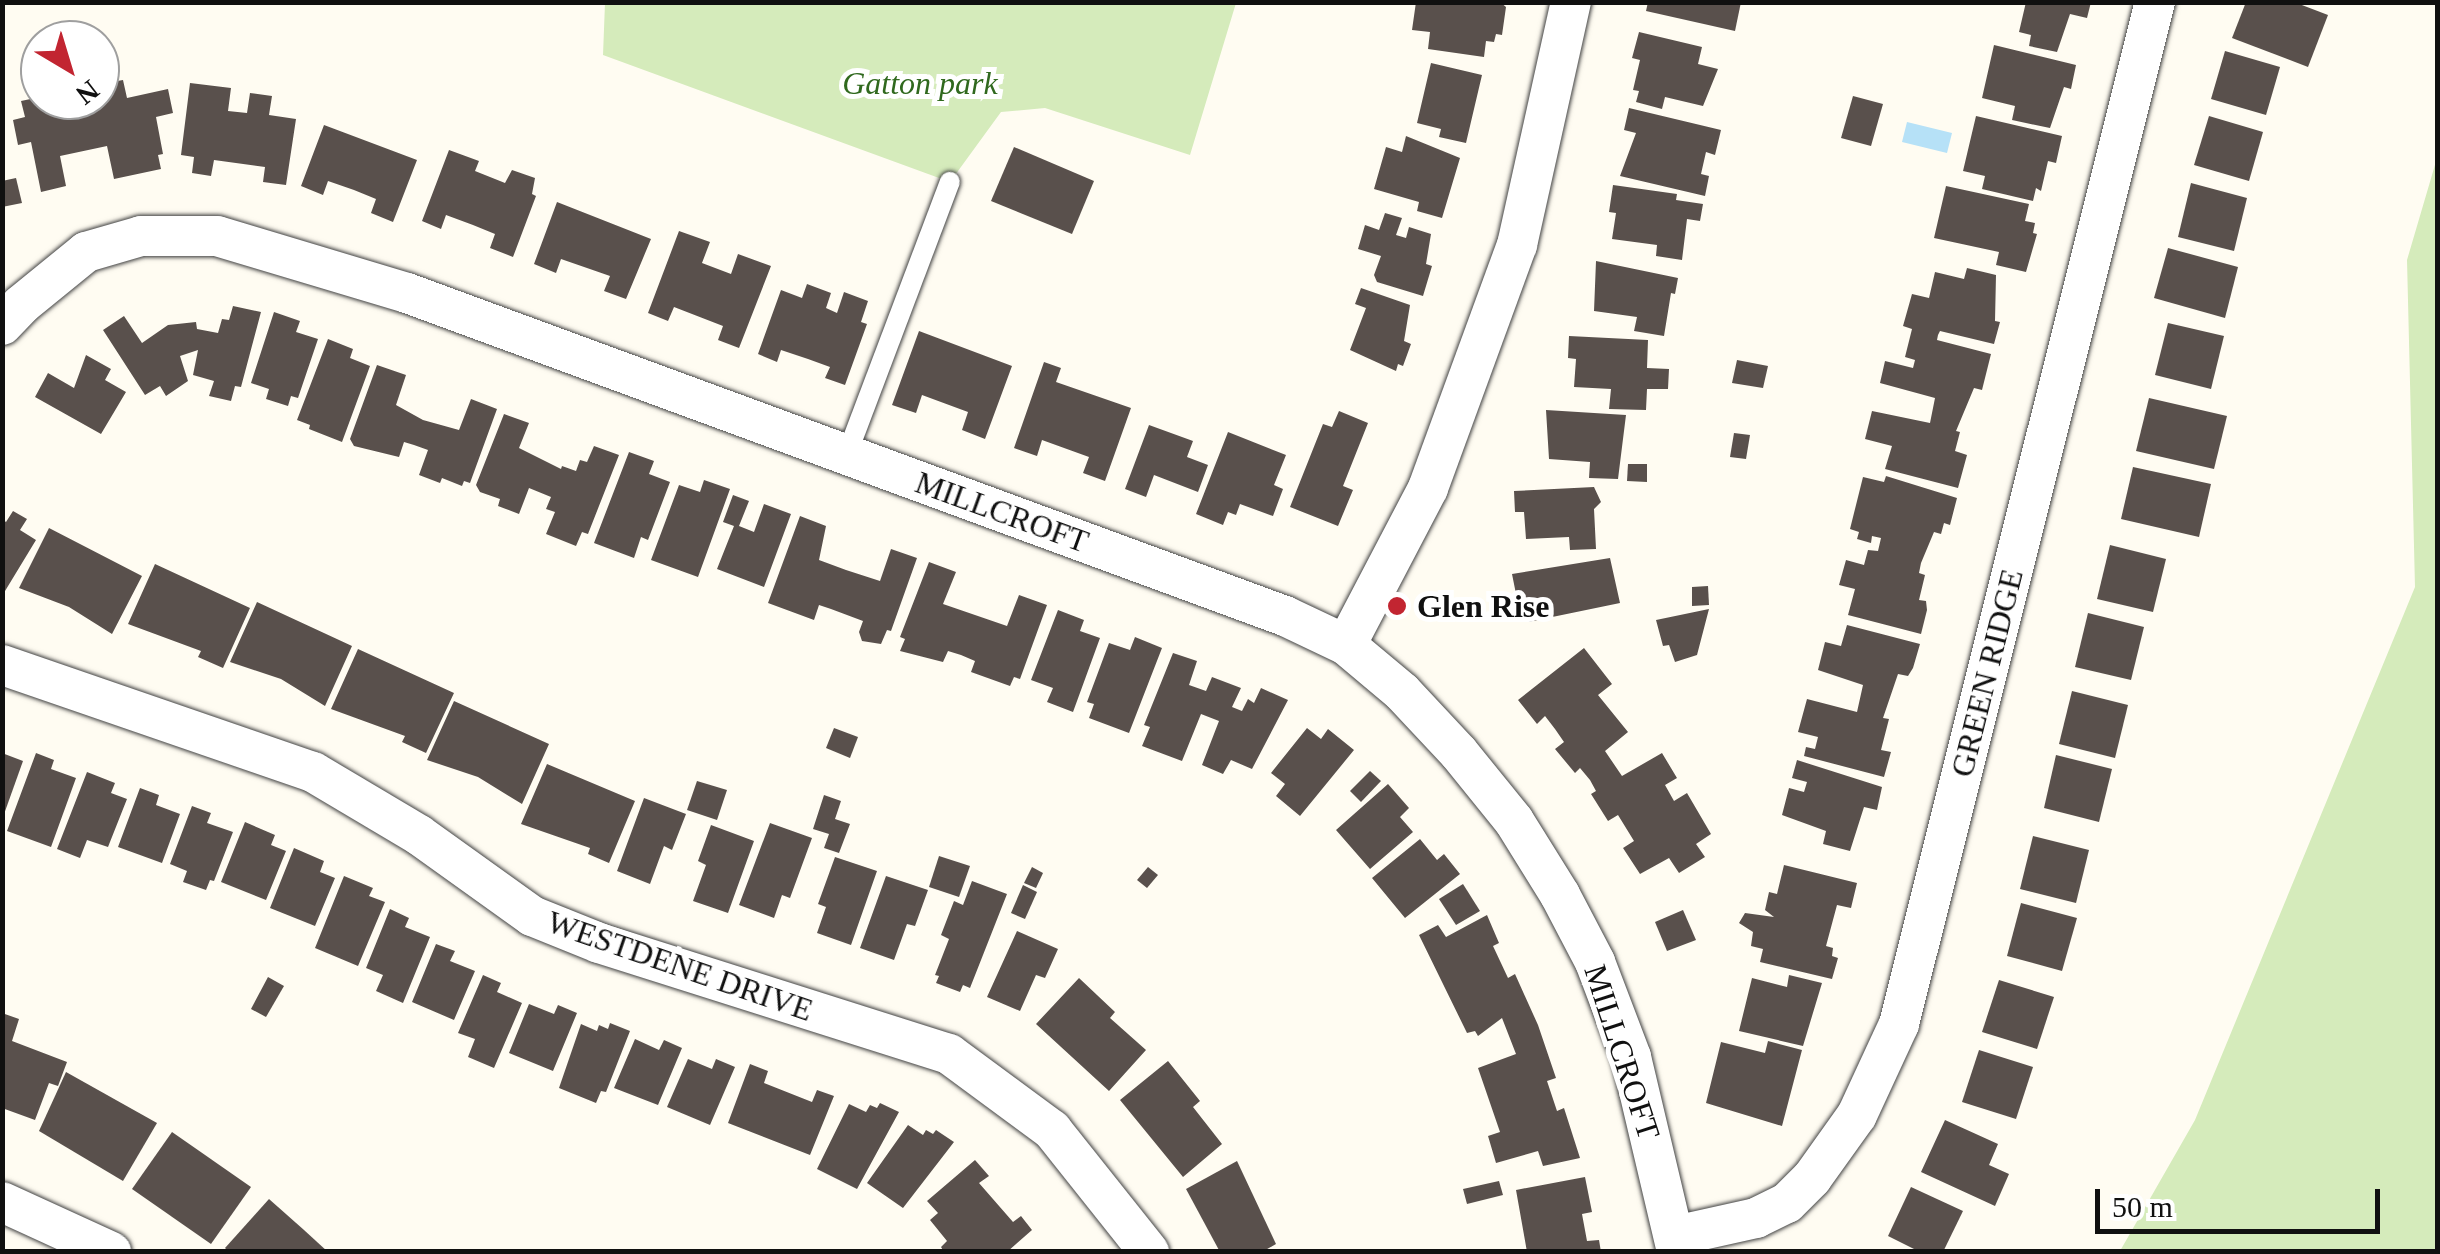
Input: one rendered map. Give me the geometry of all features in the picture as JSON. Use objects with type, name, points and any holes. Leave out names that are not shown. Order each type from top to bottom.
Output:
[{"type":"street","points":[[1346,645],[1428,488],[1517,245],[1571,2]]},
{"type":"street","name":"GREEN RIDGE","points":[[1676,1244],[1756,1218],[1787,1203],[1812,1178],[1857,1115],[1899,1024],[2155,2]]},
{"type":"street","name":"MILLCROFT","points":[[2,326],[21,304],[86,252],[141,236],[217,236],[406,294],[1285,616],[1346,645],[1402,692],[1460,753],[1514,821],[1560,895],[1595,962],[1631,1057],[1676,1244]]},
{"type":"street","name":"WESTDENE DRIVE","points":[[2,664],[313,772],[420,835],[532,916],[582,936],[949,1054],[1052,1130],[1149,1252]]},
{"type":"street","points":[[2,1202],[111,1252]]},
{"type":"lane","points":[[847,454],[950,182]]},
{"type":"green space","name":"Gatton park","points":[[605,3],[1236,3],[1190,155],[1045,108],[1001,112],[950,182],[603,55]]},
{"type":"green space","points":[[2437,158],[2437,1251],[2120,1251],[2195,1120],[2415,587],[2407,260]]},
{"type":"water","points":[[1907,122],[1952,133],[1947,153],[1902,142]]},
{"type":"building","points":[[1416,2],[1500,2],[1506,7],[1502,35],[1496,34],[1494,42],[1486,41],[1484,57],[1428,49],[1430,32],[1412,30]]},
{"type":"building","points":[[1648,2],[1741,2],[1735,31],[1646,11]]},
{"type":"building","points":[[2026,2],[2091,2],[2087,18],[2070,14],[2057,52],[2029,46],[2031,35],[2019,32]]},
{"type":"building","points":[[2246,2],[2294,2],[2328,15],[2308,67],[2232,38]]},
{"type":"building","points":[[1639,32],[1702,47],[1698,64],[1718,69],[1703,106],[1665,97],[1662,109],[1636,102],[1639,91],[1633,90],[1640,60],[1632,58]]},
{"type":"building","points":[[1994,45],[2076,65],[2071,89],[2064,87],[2050,128],[2012,120],[2015,106],[1982,98]]},
{"type":"building","points":[[2225,51],[2280,67],[2266,115],[2211,99]]},
{"type":"building","points":[[1431,63],[1482,75],[1466,143],[1439,137],[1441,129],[1417,123]]},
{"type":"building","points":[[120,81],[127,98],[168,89],[173,113],[156,117],[163,154],[158,155],[161,169],[114,179],[107,146],[60,156],[66,186],[41,192],[31,142],[18,145],[13,120],[120,120]]},
{"type":"building","points":[[190,83],[231,88],[228,111],[247,113],[250,93],[272,96],[269,115],[296,119],[286,185],[263,182],[265,167],[214,160],[211,176],[192,173],[194,157],[181,155]]},
{"type":"building","points":[[1853,96],[1883,104],[1871,146],[1841,138]]},
{"type":"building","points":[[1629,108],[1721,130],[1715,155],[1706,152],[1701,174],[1709,176],[1705,196],[1620,176],[1636,133],[1624,130]]},
{"type":"building","points":[[1976,116],[2062,136],[2056,163],[2048,161],[2041,191],[2036,188],[2033,201],[1982,189],[1985,176],[1963,171]]},
{"type":"building","points":[[2209,116],[2263,132],[2249,181],[2194,165]]},
{"type":"building","points":[[324,125],[417,160],[393,222],[371,213],[376,199],[354,190],[328,181],[323,195],[301,186]]},
{"type":"building","points":[[1406,136],[1460,158],[1442,218],[1417,211],[1419,202],[1374,189],[1386,147],[1402,152]]},
{"type":"building","points":[[1014,147],[1094,181],[1072,234],[991,201]]},
{"type":"building","points":[[449,150],[479,161],[475,171],[505,183],[512,170],[535,178],[532,194],[536,196],[513,257],[490,248],[495,234],[473,225],[446,215],[441,229],[422,221]]},
{"type":"building","points":[[16,178],[22,203],[2,207],[2,181]]},
{"type":"building","points":[[2191,183],[2247,198],[2234,251],[2178,237]]},
{"type":"building","points":[[1613,185],[1677,194],[1676,200],[1703,204],[1700,221],[1687,219],[1682,260],[1656,256],[1657,245],[1612,239],[1616,213],[1609,212]]},
{"type":"building","points":[[1946,186],[2029,204],[2025,221],[2035,223],[2033,233],[2037,234],[2026,272],[1996,265],[1999,252],[1934,238]]},
{"type":"building","points":[[557,202],[651,239],[626,299],[604,291],[610,276],[561,259],[556,273],[534,264]]},
{"type":"building","points":[[1385,213],[1402,218],[1396,235],[1406,238],[1409,227],[1431,234],[1426,264],[1432,266],[1423,296],[1377,282],[1374,275],[1381,256],[1358,249],[1365,225],[1379,230]]},
{"type":"building","points":[[679,231],[710,242],[702,263],[731,274],[738,254],[771,266],[739,348],[718,340],[723,326],[674,307],[668,321],[648,313]]},
{"type":"building","points":[[2168,248],[2238,267],[2225,318],[2154,298]]},
{"type":"building","points":[[1596,261],[1678,278],[1675,294],[1671,293],[1664,336],[1634,331],[1637,317],[1594,311]]},
{"type":"building","points":[[1967,268],[1996,275],[1995,321],[2000,322],[1994,344],[1940,331],[1938,335],[1937,340],[1991,354],[1982,390],[1974,388],[1956,431],[1960,432],[1955,451],[1967,455],[1958,488],[1885,469],[1892,446],[1865,439],[1872,411],[1930,423],[1935,398],[1880,383],[1885,361],[1913,368],[1915,360],[1905,357],[1912,329],[1903,326],[1912,294],[1929,298],[1935,272],[1964,279]]},
{"type":"building","points":[[807,284],[831,293],[826,308],[837,313],[844,292],[868,301],[861,322],[867,324],[845,385],[825,378],[830,367],[808,359],[781,350],[777,362],[758,354],[781,290],[802,298]]},
{"type":"building","points":[[1361,288],[1410,305],[1404,341],[1411,344],[1403,366],[1398,364],[1396,371],[1350,350],[1366,308],[1355,304]]},
{"type":"building","points":[[233,306],[261,312],[241,387],[235,386],[231,401],[209,396],[214,381],[193,375],[198,350],[180,356],[188,381],[166,396],[160,386],[145,395],[103,330],[124,316],[142,343],[168,325],[196,322],[197,329],[218,333],[222,319],[229,320]]},
{"type":"building","points":[[274,312],[300,321],[296,332],[318,339],[298,398],[291,396],[288,406],[266,399],[269,389],[251,383]]},
{"type":"building","points":[[2168,323],[2224,336],[2211,389],[2155,375]]},
{"type":"building","points":[[919,331],[1012,366],[985,439],[962,430],[968,412],[922,395],[916,413],[892,405]]},
{"type":"building","points":[[1569,336],[1648,340],[1647,368],[1669,369],[1668,389],[1647,389],[1646,410],[1609,409],[1611,389],[1574,387],[1576,359],[1568,358]]},
{"type":"building","points":[[328,339],[353,349],[350,358],[370,366],[342,442],[297,420]]},
{"type":"building","points":[[86,355],[111,369],[105,380],[126,392],[101,434],[35,397],[48,373],[74,388]]},
{"type":"building","points":[[1737,360],[1768,366],[1763,388],[1732,383]]},
{"type":"building","points":[[1044,362],[1061,368],[1056,382],[1131,408],[1105,481],[1083,473],[1089,457],[1042,440],[1037,456],[1014,448]]},
{"type":"building","points":[[377,365],[406,375],[396,405],[423,420],[459,430],[471,399],[497,409],[470,483],[464,481],[462,486],[442,478],[440,483],[419,475],[428,450],[414,445],[404,442],[399,457],[354,446],[350,439]]},
{"type":"building","points":[[2149,398],[2227,416],[2214,469],[2136,451]]},
{"type":"building","points":[[1546,410],[1626,415],[1618,479],[1589,478],[1590,462],[1549,459]]},
{"type":"building","points":[[1339,411],[1368,423],[1343,486],[1353,490],[1338,526],[1290,507],[1323,424],[1332,427]]},
{"type":"building","points":[[504,414],[529,423],[519,448],[561,469],[562,466],[576,471],[580,460],[587,462],[594,446],[619,455],[588,534],[582,532],[576,546],[546,534],[555,512],[546,509],[551,497],[529,488],[519,514],[498,506],[500,499],[480,492],[476,485]]},
{"type":"building","points":[[1149,425],[1193,441],[1187,457],[1208,465],[1198,492],[1154,475],[1146,497],[1125,489]]},
{"type":"building","points":[[1228,432],[1286,455],[1274,485],[1283,489],[1273,516],[1240,504],[1236,515],[1228,512],[1223,525],[1196,514]]},
{"type":"building","points":[[1734,433],[1750,435],[1746,459],[1730,457]]},
{"type":"building","points":[[629,452],[654,461],[649,474],[670,482],[648,540],[641,537],[634,558],[594,543]]},
{"type":"building","points":[[1628,464],[1647,464],[1647,482],[1627,481]]},
{"type":"building","points":[[2133,467],[2211,484],[2199,537],[2121,519]]},
{"type":"building","points":[[1886,476],[1957,498],[1950,525],[1944,523],[1941,534],[1934,532],[1921,563],[1919,573],[1925,575],[1919,600],[1926,601],[1927,610],[1921,634],[1848,615],[1855,589],[1839,585],[1846,560],[1864,565],[1868,550],[1878,551],[1881,538],[1872,536],[1871,543],[1857,539],[1859,532],[1850,529],[1863,477],[1884,482]]},
{"type":"building","points":[[704,480],[730,489],[698,577],[651,560],[679,485],[700,492]]},
{"type":"building","points":[[1594,487],[1601,502],[1594,509],[1596,549],[1570,550],[1569,537],[1526,539],[1524,512],[1515,512],[1514,491]]},
{"type":"building","points":[[733,495],[749,501],[739,526],[754,532],[764,504],[791,514],[764,587],[717,569],[734,526],[723,522]]},
{"type":"building","points":[[13,511],[27,519],[20,530],[36,540],[2,596],[2,519],[6,522]]},
{"type":"building","points":[[800,516],[826,526],[819,560],[846,570],[880,581],[891,549],[917,558],[891,631],[887,630],[881,644],[862,641],[859,632],[863,621],[831,609],[819,605],[814,620],[768,603]]},
{"type":"building","points":[[49,528],[142,576],[112,634],[69,607],[19,588]]},
{"type":"building","points":[[2110,545],[2166,559],[2153,612],[2097,599]]},
{"type":"building","points":[[1610,558],[1620,603],[1528,622],[1522,593],[1516,594],[1512,574]]},
{"type":"building","points":[[929,562],[956,572],[943,604],[1007,626],[1019,595],[1047,605],[1020,679],[1014,677],[1010,686],[971,672],[975,661],[948,651],[943,662],[900,651],[905,639],[900,637]]},
{"type":"building","points":[[155,564],[250,608],[223,668],[198,657],[201,651],[128,624]]},
{"type":"building","points":[[1708,586],[1709,605],[1692,606],[1692,587]]},
{"type":"building","points":[[257,602],[352,646],[325,706],[281,679],[230,662]]},
{"type":"building","points":[[1709,609],[1697,655],[1675,662],[1669,645],[1663,646],[1656,620]]},
{"type":"building","points":[[1058,610],[1084,620],[1080,631],[1100,638],[1073,712],[1047,702],[1053,688],[1031,680]]},
{"type":"building","points":[[2088,613],[2144,627],[2131,680],[2075,667]]},
{"type":"building","points":[[1847,625],[1920,644],[1908,676],[1898,674],[1883,718],[1889,719],[1881,750],[1891,752],[1884,777],[1804,756],[1806,747],[1815,749],[1818,737],[1798,732],[1807,699],[1857,712],[1863,685],[1818,670],[1825,642],[1841,646]]},
{"type":"building","points":[[1135,637],[1162,648],[1129,733],[1089,718],[1094,704],[1087,702],[1109,643],[1130,650]]},
{"type":"building","points":[[1584,648],[1612,684],[1598,695],[1628,732],[1605,751],[1622,776],[1662,753],[1677,778],[1665,785],[1674,801],[1687,793],[1711,834],[1696,844],[1705,857],[1679,873],[1669,858],[1640,874],[1623,848],[1634,841],[1618,815],[1608,821],[1591,794],[1596,791],[1590,780],[1580,768],[1575,773],[1555,749],[1564,742],[1555,729],[1545,716],[1537,724],[1518,700]]},
{"type":"building","points":[[358,649],[454,693],[426,753],[402,742],[405,736],[331,709]]},
{"type":"building","points":[[1173,653],[1197,661],[1189,685],[1206,691],[1212,677],[1241,688],[1232,707],[1242,711],[1248,699],[1254,703],[1261,688],[1288,700],[1252,769],[1231,760],[1223,774],[1202,765],[1219,721],[1201,714],[1182,761],[1142,746],[1150,727],[1144,725]]},
{"type":"building","points":[[2072,691],[2128,705],[2115,758],[2059,744]]},
{"type":"building","points":[[454,701],[549,744],[522,804],[478,777],[427,760]]},
{"type":"building","points":[[834,728],[858,737],[850,758],[826,748]]},
{"type":"building","points":[[1307,728],[1321,739],[1328,729],[1354,750],[1300,816],[1276,796],[1285,784],[1271,773]]},
{"type":"building","points":[[2,753],[23,761],[3,817],[2,817]]},
{"type":"building","points":[[36,753],[54,760],[51,769],[76,778],[51,847],[7,831]]},
{"type":"building","points":[[2056,755],[2112,769],[2099,822],[2044,808]]},
{"type":"building","points":[[1797,760],[1882,787],[1877,810],[1864,807],[1850,851],[1823,844],[1826,831],[1782,815],[1789,788],[1804,792],[1807,782],[1792,778]]},
{"type":"building","points":[[547,764],[635,801],[609,863],[588,854],[590,848],[521,824]]},
{"type":"building","points":[[1370,771],[1381,781],[1361,802],[1350,791]]},
{"type":"building","points":[[87,772],[115,783],[111,793],[127,799],[108,847],[87,840],[80,858],[57,849]]},
{"type":"building","points":[[697,781],[727,790],[717,820],[687,810]]},
{"type":"building","points":[[1388,784],[1409,808],[1400,817],[1413,832],[1370,869],[1336,830]]},
{"type":"building","points":[[140,788],[159,795],[156,805],[180,814],[162,863],[118,847]]},
{"type":"building","points":[[824,795],[841,801],[835,819],[850,824],[839,853],[824,848],[829,834],[813,829]]},
{"type":"building","points":[[644,798],[686,814],[672,850],[664,846],[650,884],[617,871]]},
{"type":"building","points":[[192,806],[211,813],[207,823],[233,832],[214,881],[210,880],[206,890],[183,882],[187,871],[170,864]]},
{"type":"building","points":[[245,822],[275,835],[271,845],[286,851],[266,900],[221,882]]},
{"type":"building","points":[[770,823],[812,838],[790,898],[782,895],[774,918],[739,905]]},
{"type":"building","points":[[711,825],[754,841],[728,913],[693,901],[706,865],[698,861]]},
{"type":"building","points":[[2033,836],[2089,850],[2076,903],[2020,889]]},
{"type":"building","points":[[1420,839],[1437,860],[1444,854],[1460,874],[1405,918],[1372,878]]},
{"type":"building","points":[[294,848],[324,861],[320,872],[335,878],[315,926],[270,908]]},
{"type":"building","points":[[939,856],[970,866],[959,897],[929,887]]},
{"type":"building","points":[[835,857],[877,871],[851,945],[817,933],[826,907],[818,904]]},
{"type":"building","points":[[1784,865],[1857,883],[1851,908],[1837,905],[1826,946],[1833,948],[1832,956],[1838,958],[1832,979],[1760,962],[1763,949],[1751,946],[1753,932],[1739,923],[1745,913],[1774,917],[1765,910],[1769,892],[1777,894]]},
{"type":"building","points":[[1032,867],[1043,873],[1036,888],[1024,883]]},
{"type":"building","points":[[1148,867],[1158,875],[1147,888],[1137,880]]},
{"type":"building","points":[[344,876],[373,888],[369,896],[385,902],[358,966],[315,948]]},
{"type":"building","points":[[886,876],[928,890],[915,926],[907,924],[894,960],[860,948]]},
{"type":"building","points":[[972,881],[1007,894],[970,988],[963,985],[960,992],[936,983],[939,976],[935,975],[949,939],[941,935],[954,901],[963,905]]},
{"type":"building","points":[[1463,884],[1480,911],[1456,925],[1439,899]]},
{"type":"building","points":[[1023,885],[1037,892],[1025,919],[1011,913]]},
{"type":"building","points":[[2021,903],[2077,918],[2062,971],[2007,956]]},
{"type":"building","points":[[390,909],[409,918],[405,927],[430,937],[403,1003],[376,991],[383,975],[366,968]]},
{"type":"building","points":[[1683,910],[1696,940],[1667,951],[1655,922]]},
{"type":"building","points":[[1487,915],[1499,943],[1493,946],[1508,978],[1515,974],[1538,1025],[1556,1078],[1547,1081],[1557,1111],[1564,1108],[1580,1158],[1543,1166],[1538,1151],[1496,1163],[1488,1136],[1500,1132],[1478,1068],[1516,1054],[1502,1018],[1478,1036],[1475,1031],[1467,1033],[1419,935],[1438,925],[1446,937]]},
{"type":"building","points":[[1017,931],[1058,949],[1045,978],[1036,975],[1020,1011],[987,997]]},
{"type":"building","points":[[436,944],[455,951],[450,961],[475,971],[454,1020],[412,1002]]},
{"type":"building","points":[[483,975],[501,983],[497,992],[522,1003],[494,1068],[468,1057],[475,1039],[458,1033]]},
{"type":"building","points":[[1789,975],[1822,983],[1803,1046],[1739,1031],[1752,978],[1787,987]]},
{"type":"building","points":[[268,977],[284,986],[266,1017],[251,1009]]},
{"type":"building","points":[[1079,978],[1115,1012],[1110,1018],[1146,1050],[1109,1091],[1036,1024]]},
{"type":"building","points":[[1999,980],[2054,997],[2037,1049],[1982,1032]]},
{"type":"building","points":[[529,1004],[554,1014],[558,1005],[577,1013],[553,1071],[509,1053]]},
{"type":"building","points":[[2,1013],[19,1019],[12,1041],[67,1062],[58,1086],[49,1083],[35,1120],[2,1108]]},
{"type":"building","points":[[610,1023],[630,1031],[606,1092],[601,1091],[596,1103],[559,1088],[581,1024],[597,1031],[599,1025],[608,1029]]},
{"type":"building","points":[[635,1039],[659,1050],[664,1040],[682,1048],[658,1105],[614,1088]]},
{"type":"building","points":[[1768,1041],[1802,1050],[1782,1126],[1706,1103],[1721,1042],[1765,1053]]},
{"type":"building","points":[[1979,1050],[2033,1067],[2016,1119],[1962,1102]]},
{"type":"building","points":[[688,1059],[712,1069],[716,1059],[735,1067],[710,1125],[667,1107]]},
{"type":"building","points":[[1168,1061],[1200,1101],[1193,1107],[1222,1144],[1183,1177],[1120,1100]]},
{"type":"building","points":[[750,1064],[768,1071],[764,1083],[812,1102],[817,1090],[834,1096],[810,1155],[728,1123]]},
{"type":"building","points":[[66,1072],[157,1123],[123,1181],[39,1131]]},
{"type":"building","points":[[880,1103],[899,1112],[857,1189],[817,1169],[849,1104],[866,1112],[870,1105],[877,1108]]},
{"type":"building","points":[[1945,1120],[1998,1144],[1989,1165],[2009,1174],[1995,1206],[1921,1172]]},
{"type":"building","points":[[908,1125],[923,1135],[926,1130],[933,1134],[936,1130],[954,1142],[903,1208],[867,1183]]},
{"type":"building","points":[[172,1132],[251,1187],[211,1244],[132,1189]]},
{"type":"building","points":[[975,1160],[989,1176],[979,1183],[1013,1222],[1021,1216],[1032,1230],[1007,1252],[944,1252],[941,1247],[947,1241],[930,1220],[938,1213],[927,1201]]},
{"type":"building","points":[[1237,1161],[1276,1244],[1262,1252],[1220,1252],[1186,1189]]},
{"type":"building","points":[[1585,1177],[1592,1212],[1582,1214],[1587,1241],[1599,1240],[1601,1252],[1527,1252],[1516,1190]]},
{"type":"building","points":[[1499,1181],[1503,1195],[1467,1204],[1463,1189]]},
{"type":"building","points":[[1911,1187],[1963,1211],[1943,1252],[1920,1252],[1888,1236]]},
{"type":"building","points":[[269,1199],[328,1252],[229,1252],[225,1248]]},
{"type":"place","name":"Glen Rise","points":[[1397,606]]}]
